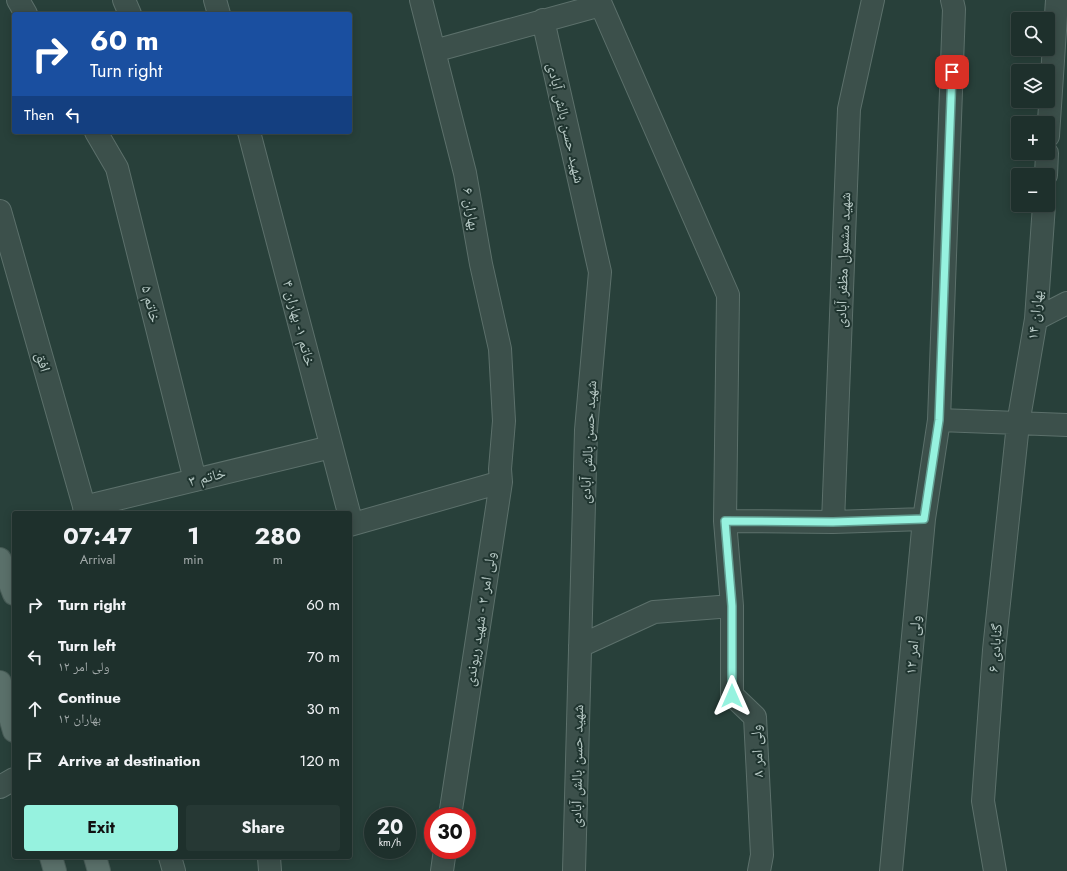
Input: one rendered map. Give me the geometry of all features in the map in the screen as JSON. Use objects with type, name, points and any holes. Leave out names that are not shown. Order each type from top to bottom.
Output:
[{"type":"main road","points":[[0,559],[12,589]]},
{"type":"main road","points":[[0,682],[12,722]]},
{"type":"main road","points":[[52,859],[55,871]]},
{"type":"main road","points":[[96,859],[99,871]]},
{"type":"street","points":[[18,0],[25,12]]},
{"type":"street","points":[[124,0],[129,12]]},
{"type":"street","points":[[215,0],[218,12]]},
{"type":"street","name":"بهاران ۶","points":[[421,0],[465,173],[481,264],[500,349],[504,421]]},
{"type":"street","name":"شهید مشمول مظفر آبادی","points":[[833,522],[849,109],[873,0]]},
{"type":"street","name":"ولی امر ۱۲","points":[[891,871],[924,519],[939,420],[954,9],[952,0]]},
{"type":"street","points":[[1049,116],[1057,0]]},
{"type":"street","points":[[434,51],[600,3]]},
{"type":"street","name":"ولی امر ۸","points":[[600,3],[728,295],[725,521],[732,606],[732,696],[756,717],[762,855],[759,871]]},
{"type":"street","name":"شهید حسن بالش آبادی","points":[[543,20],[600,272],[586,430],[574,871]]},
{"type":"street","name":"خاتم ۵","points":[[97,134],[117,168],[195,480]]},
{"type":"street","name":"خاتم ۱- بهاران ۴","points":[[250,134],[347,511]]},
{"type":"street","name":"افق","points":[[0,211],[85,510]]},
{"type":"street","name":"بهاران ۱۴","points":[[1018,424],[1036,319],[1044,212]]},
{"type":"street","points":[[1036,319],[1067,302]]},
{"type":"street","points":[[939,420],[1067,425]]},
{"type":"street","name":"ولی امر ۲ - شهید ریوندی","points":[[451,807],[501,482],[500,469],[504,421]]},
{"type":"street","name":"گنابادی ۶","points":[[995,871],[983,800],[994,650],[1018,424]]},
{"type":"street","name":"خاتم ۳","points":[[85,510],[195,480],[331,447]]},
{"type":"street","points":[[352,521],[501,482]]},
{"type":"street","points":[[725,521],[833,522],[924,519]]},
{"type":"street","points":[[580,646],[654,612],[732,606]]},
{"type":"street","points":[[0,787],[12,780]]},
{"type":"street","points":[[171,859],[174,871]]},
{"type":"street","points":[[269,859],[270,871]]},
{"type":"street","points":[[442,871],[444,859]]},
{"type":"route","points":[[732,696],[732,606],[725,521],[833,522],[924,519],[939,420],[952,72]]}]
